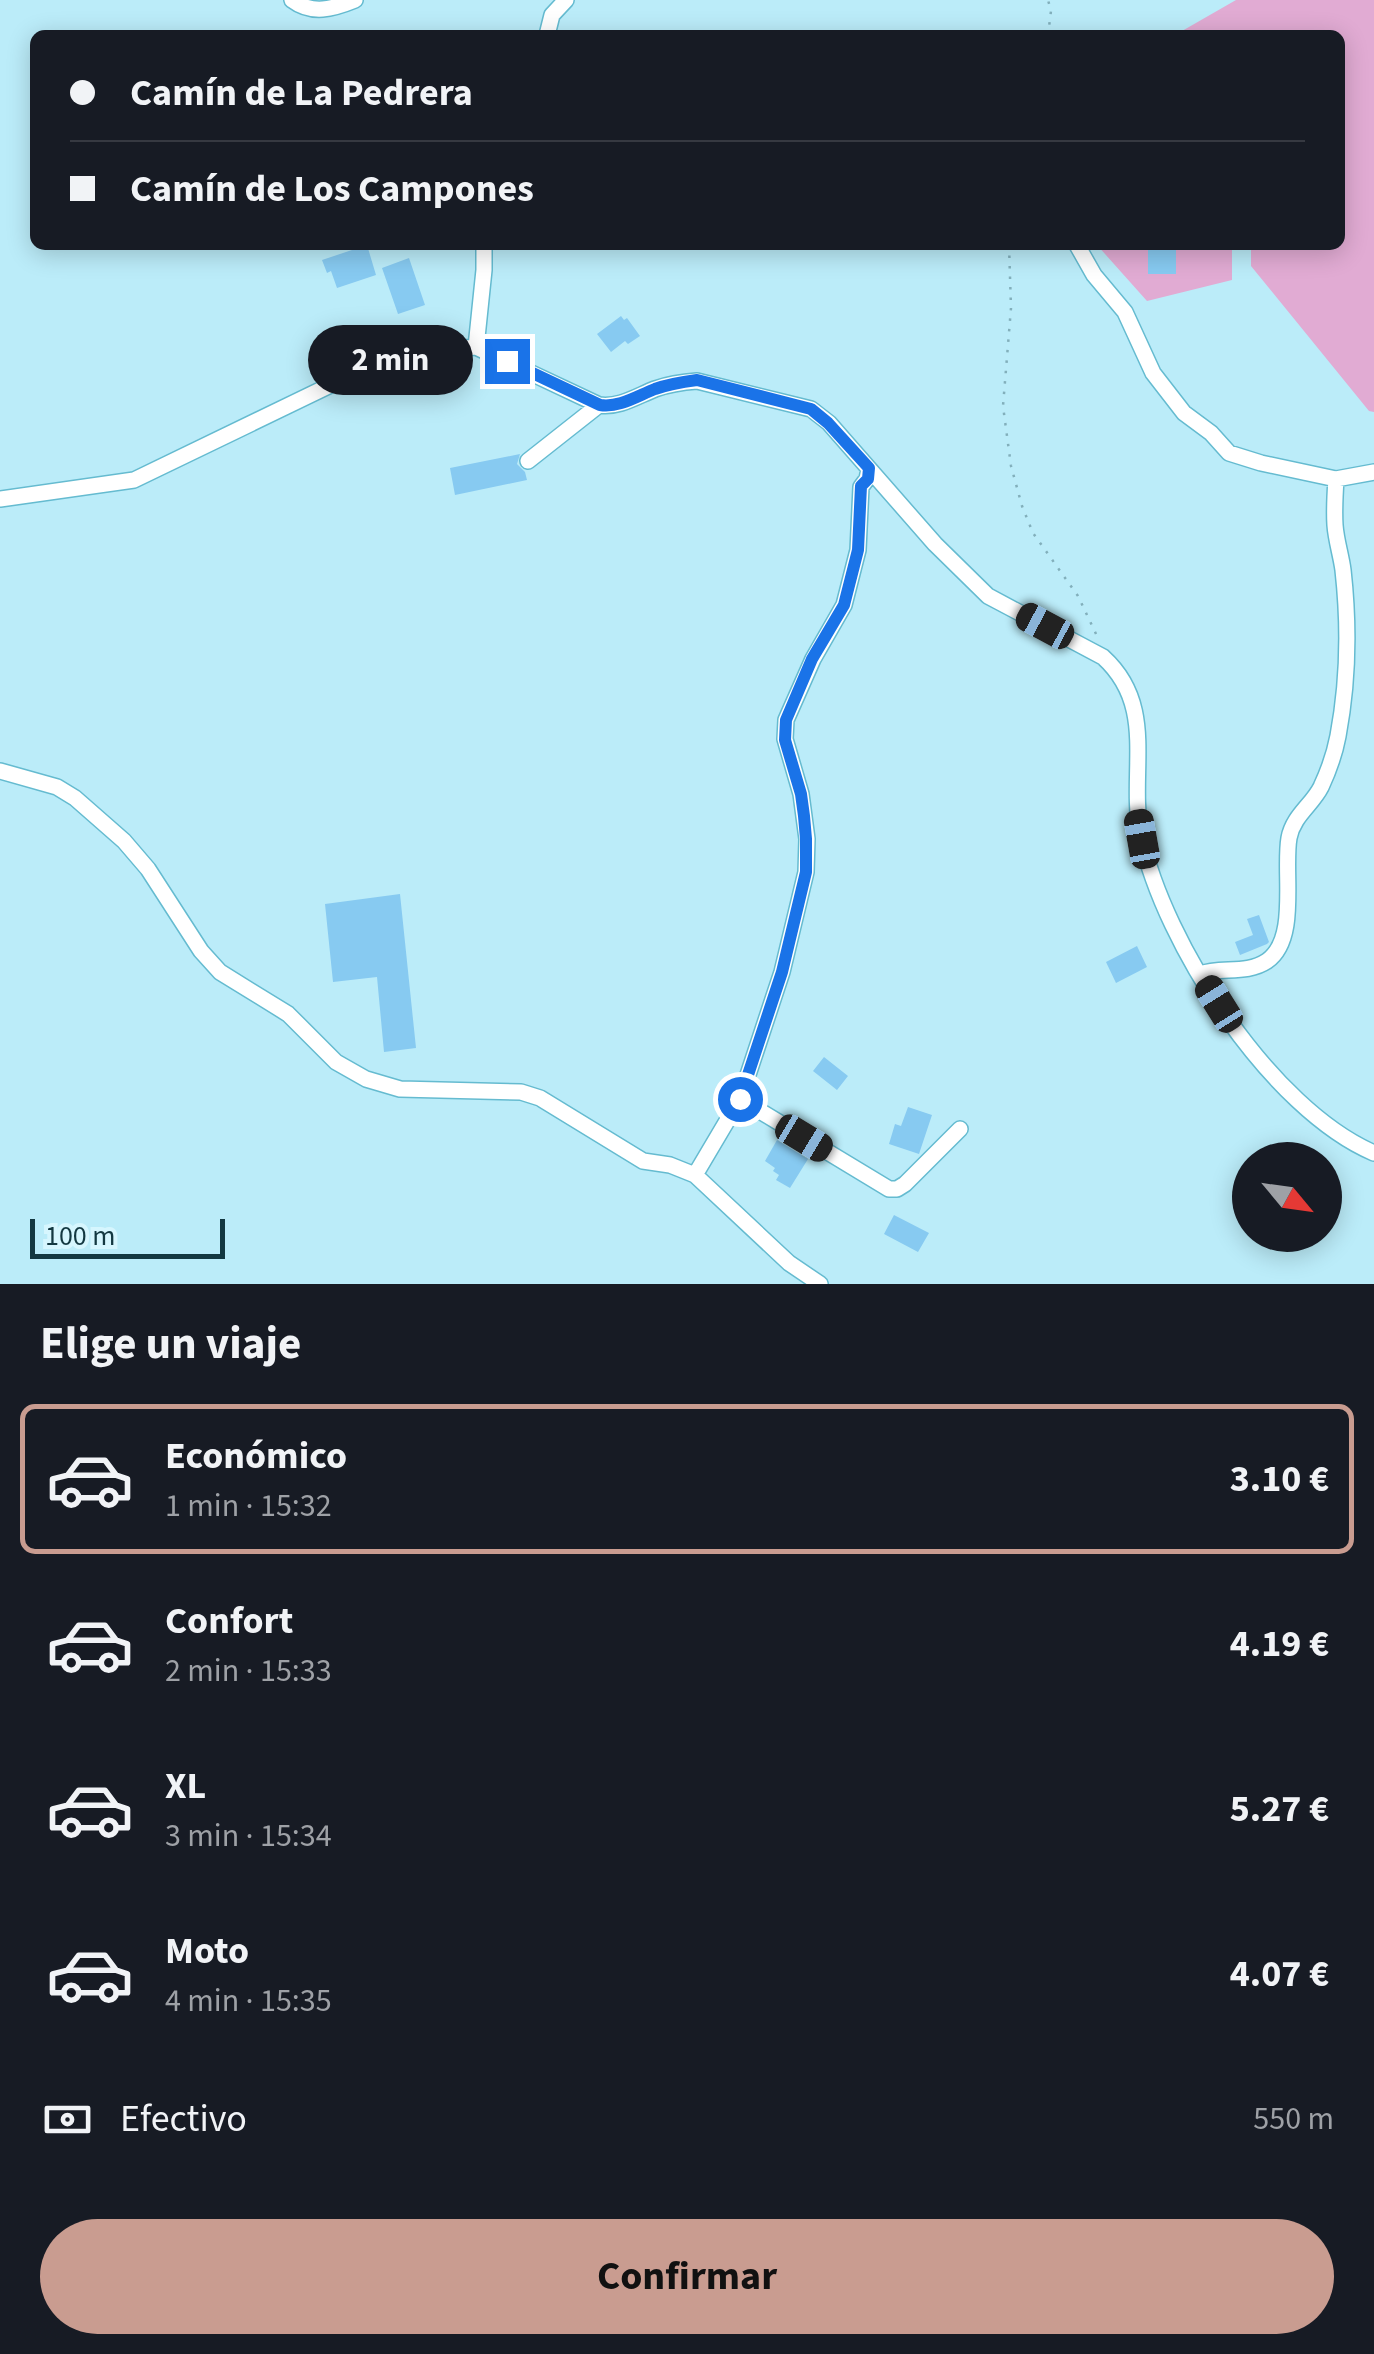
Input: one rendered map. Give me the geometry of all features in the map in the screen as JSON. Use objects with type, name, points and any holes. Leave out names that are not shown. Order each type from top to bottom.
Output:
[{"type":"street","points":[[292,0],[318,10],[355,0]]},
{"type":"street","points":[[548,30],[552,15],[566,0]]},
{"type":"street","points":[[476,346],[484,250]]},
{"type":"street","points":[[1079,250],[1094,276],[1125,312],[1153,373],[1184,413],[1229,453],[1336,479],[1374,472]]},
{"type":"street","points":[[0,499],[134,480],[372,365],[427,351],[476,346],[600,405],[612,407],[659,388],[697,380],[811,409],[988,596],[1103,657],[1116,669],[1133,699],[1137,721],[1136,806],[1142,839],[1172,926],[1238,1035],[1288,1093],[1352,1143],[1374,1152]]},
{"type":"street","points":[[528,460],[600,405]]},
{"type":"street","points":[[696,1175],[740,1099],[782,972],[806,872],[805,824],[801,794],[785,740],[786,720],[812,659],[844,605],[858,550],[861,486],[868,479],[869,468]]},
{"type":"street","points":[[1200,974],[1249,968],[1266,961],[1280,947],[1286,928],[1290,837],[1298,816],[1320,789],[1337,740],[1344,694],[1346,606],[1335,526],[1336,479]]},
{"type":"street","points":[[0,771],[58,787],[87,809],[148,869],[200,950],[220,972],[288,1014],[336,1062],[366,1079],[400,1089],[521,1092],[540,1098],[643,1161],[670,1165],[696,1175],[789,1264],[820,1284]]},
{"type":"street","points":[[740,1099],[889,1189],[905,1184],[960,1129]]},
{"type":"path","points":[[1048,0],[1049,30]]},
{"type":"path","points":[[1008,250],[1011,308],[1003,406],[1010,466],[1033,533],[1078,596],[1103,657]]},
{"type":"shaded area","points":[[1236,0],[1374,0],[1374,412],[1369,411],[1251,266],[1251,250],[1345,250],[1345,30],[1184,30]]},
{"type":"shaded area","points":[[1101,250],[1232,250],[1232,280],[1147,301]]},
{"type":"building","points":[[352,250],[368,250],[376,275],[337,288],[322,260]]},
{"type":"building","points":[[1148,250],[1176,250],[1176,274],[1148,274]]},
{"type":"building","points":[[409,258],[425,305],[398,314],[382,268]]},
{"type":"building","points":[[621,316],[640,336],[611,352],[597,334]]},
{"type":"building","points":[[520,454],[517,464],[527,480],[455,495],[450,468]]},
{"type":"building","points":[[400,894],[416,1048],[384,1052],[377,977],[333,982],[325,904]]},
{"type":"building","points":[[1259,915],[1269,942],[1240,955],[1235,942],[1253,935],[1247,919]]},
{"type":"building","points":[[1137,946],[1147,967],[1116,983],[1106,962]]},
{"type":"building","points":[[824,1057],[848,1076],[837,1090],[813,1071]]},
{"type":"building","points":[[908,1107],[932,1115],[919,1154],[889,1144],[895,1124],[901,1126]]},
{"type":"building","points":[[777,1140],[808,1159],[790,1188],[776,1180],[779,1175],[773,1171],[775,1168],[765,1161]]},
{"type":"building","points":[[894,1215],[929,1233],[918,1252],[884,1234]]},
{"type":"route","points":[[507,361],[612,407],[659,388],[697,380],[811,409],[869,468],[868,479],[861,486],[858,550],[844,605],[812,659],[786,720],[785,740],[804,816],[806,872],[782,972],[740,1099]]}]
